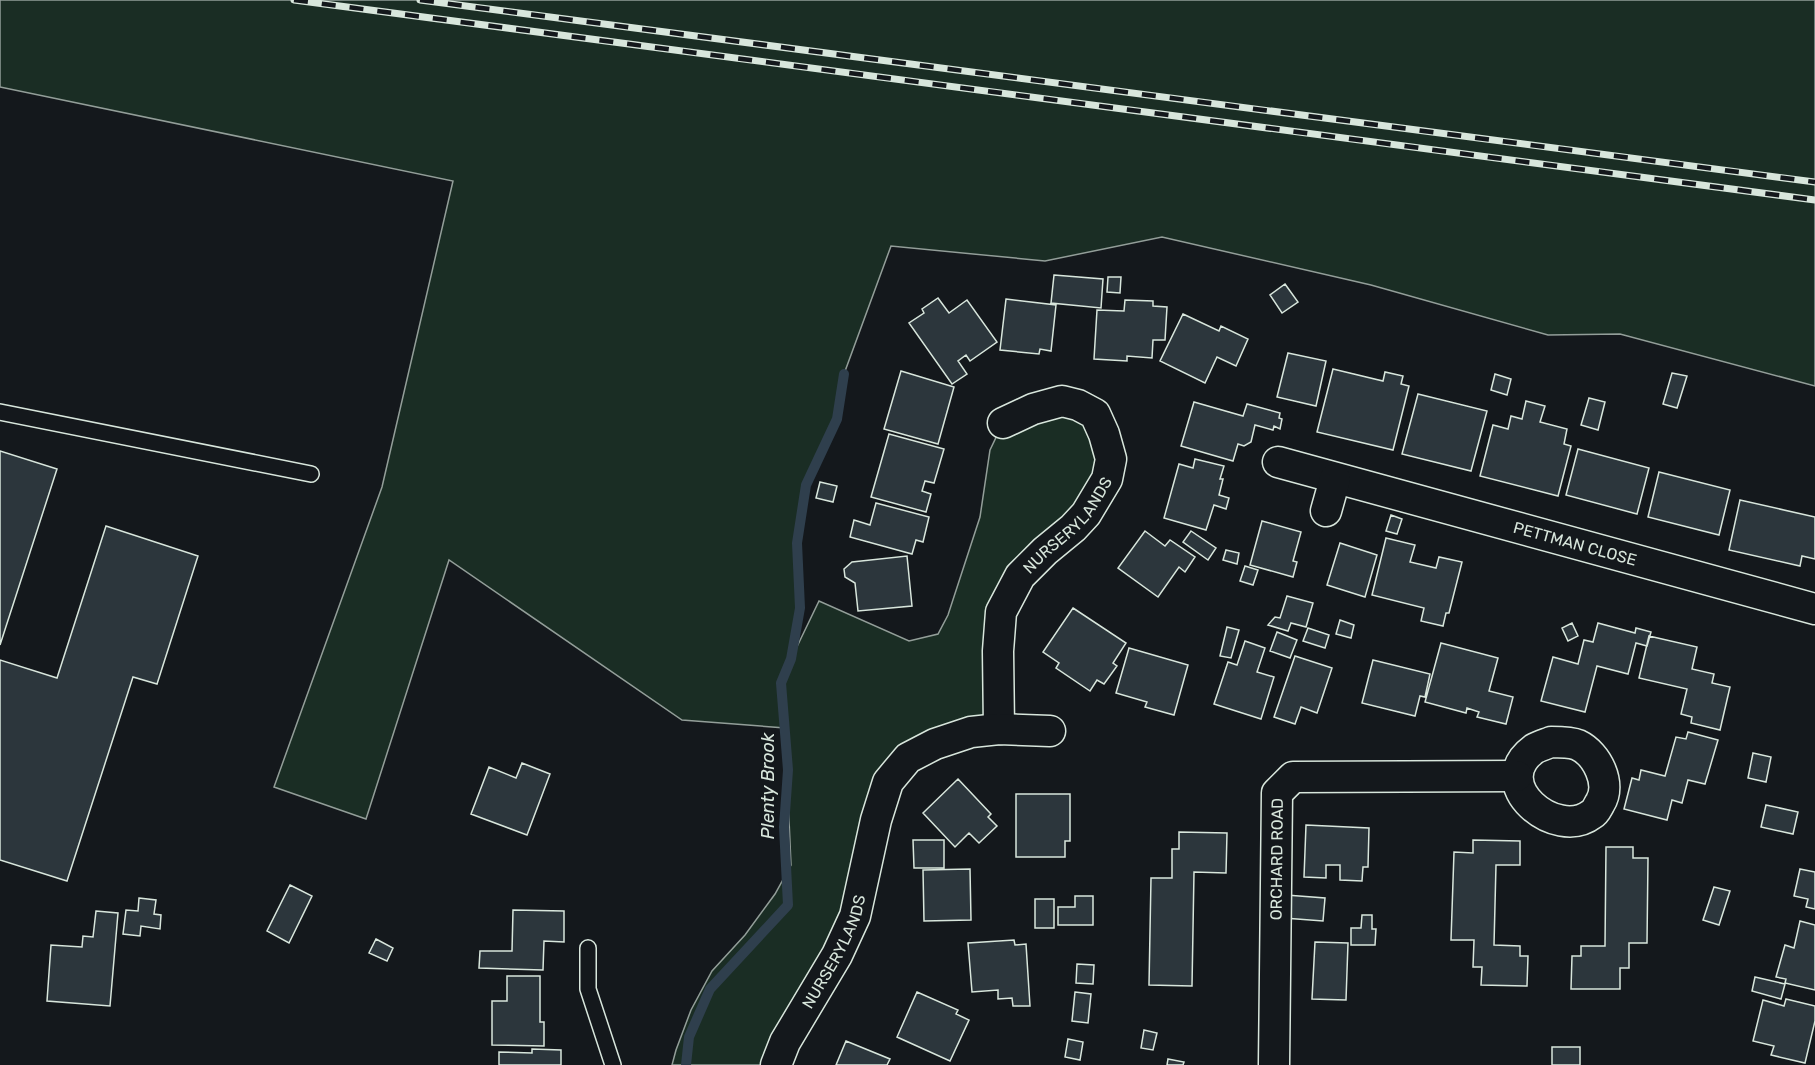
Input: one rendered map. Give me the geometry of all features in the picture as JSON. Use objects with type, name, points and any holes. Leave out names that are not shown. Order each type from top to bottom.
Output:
[{"type":"street","name":"NURSERYLANDS","points":[[999,729],[998,651],[1001,612],[1020,576],[1086,514],[1107,479],[1111,459],[1095,414],[1078,405],[1062,401],[1033,409],[1003,423]]},
{"type":"street","name":"PETTMAN CLOSE","points":[[1278,462],[1815,609]]},
{"type":"street","points":[[1326,511],[1335,478]]},
{"type":"street","name":"NURSERYLANDS","points":[[776,1065],[785,1042],[837,955],[855,916],[876,820],[888,782],[908,758],[935,744],[971,732],[999,729],[1050,730]]},
{"type":"street","name":"ORCHARD ROAD","points":[[1274,1065],[1277,793],[1293,777],[1517,776]]},
{"type":"lane","points":[[0,412],[311,474]]},
{"type":"lane","points":[[588,948],[588,989],[613,1065]]},
{"type":"green space","points":[[0,0],[1815,0],[1815,386],[1620,334],[1548,335],[1371,285],[1162,237],[1045,261],[891,246],[844,374],[837,419],[806,485],[797,543],[800,608],[792,657],[819,601],[909,641],[938,634],[948,615],[980,517],[990,450],[1003,423],[1078,405],[1111,459],[1020,576],[999,729],[908,758],[776,1065],[672,1065],[691,1010],[712,971],[745,935],[775,894],[791,865],[785,728],[682,720],[449,560],[366,819],[274,787],[382,487],[453,181],[0,87]]},
{"type":"building","points":[[1054,275],[1103,279],[1101,308],[1051,303]]},
{"type":"building","points":[[1108,277],[1121,277],[1120,293],[1107,292]]},
{"type":"building","points":[[1285,284],[1298,302],[1282,313],[1270,295]]},
{"type":"building","points":[[938,298],[949,313],[967,300],[997,342],[970,361],[966,355],[958,361],[967,374],[952,384],[909,323],[924,313],[922,309]]},
{"type":"building","points":[[1006,299],[1056,305],[1051,351],[1040,349],[1039,354],[1000,350]]},
{"type":"building","points":[[1125,300],[1153,301],[1153,306],[1167,307],[1165,340],[1153,340],[1152,358],[1127,356],[1127,361],[1094,359],[1097,310],[1124,311]]},
{"type":"building","points":[[1183,314],[1219,331],[1221,326],[1248,339],[1236,366],[1217,357],[1205,383],[1160,361]]},
{"type":"building","points":[[1288,353],[1326,361],[1316,406],[1277,397]]},
{"type":"building","points":[[1333,369],[1383,381],[1385,372],[1403,376],[1401,384],[1409,386],[1393,450],[1317,432]]},
{"type":"building","points":[[901,371],[954,387],[938,444],[884,429]]},
{"type":"building","points":[[1672,373],[1687,376],[1677,408],[1663,404]]},
{"type":"building","points":[[1495,374],[1511,379],[1507,395],[1491,390]]},
{"type":"building","points":[[1418,394],[1487,411],[1471,471],[1402,454]]},
{"type":"building","points":[[1589,398],[1605,402],[1598,430],[1581,425]]},
{"type":"building","points":[[1526,401],[1545,406],[1540,422],[1567,429],[1564,444],[1571,446],[1558,496],[1480,476],[1493,425],[1508,429],[1511,416],[1522,419]]},
{"type":"building","points":[[1194,402],[1243,416],[1247,404],[1280,413],[1279,418],[1282,419],[1280,429],[1274,426],[1273,430],[1255,425],[1251,442],[1244,446],[1238,444],[1233,461],[1181,446]]},
{"type":"building","points":[[889,434],[944,449],[934,483],[925,481],[922,491],[931,494],[926,512],[871,497]]},
{"type":"building","points":[[1578,449],[1649,468],[1637,514],[1566,495]]},
{"type":"building","points":[[0,451],[57,469],[0,645]]},
{"type":"building","points":[[1195,459],[1224,466],[1219,495],[1229,498],[1226,509],[1214,505],[1206,530],[1164,518],[1179,464],[1193,468]]},
{"type":"building","points":[[1659,472],[1730,490],[1719,535],[1648,517]]},
{"type":"building","points":[[820,482],[837,486],[833,502],[816,498]]},
{"type":"building","points":[[1740,500],[1815,517],[1815,559],[1802,556],[1800,566],[1729,550]]},
{"type":"building","points":[[876,503],[929,517],[923,542],[916,540],[912,554],[850,537],[854,520],[870,525]]},
{"type":"building","points":[[1391,515],[1402,519],[1397,534],[1386,531]]},
{"type":"building","points":[[1262,521],[1301,532],[1293,561],[1297,562],[1293,577],[1250,565]]},
{"type":"building","points":[[106,526],[198,556],[157,684],[133,677],[67,881],[0,860],[0,660],[57,678]]},
{"type":"building","points":[[1145,531],[1165,546],[1170,540],[1195,557],[1185,572],[1179,567],[1158,597],[1118,568]]},
{"type":"building","points":[[1191,531],[1216,548],[1208,560],[1183,542]]},
{"type":"building","points":[[1386,538],[1415,545],[1410,562],[1436,568],[1439,557],[1462,562],[1449,613],[1446,613],[1443,626],[1421,621],[1424,608],[1372,595]]},
{"type":"building","points":[[1340,543],[1377,555],[1365,597],[1327,585]]},
{"type":"building","points":[[1226,550],[1239,553],[1237,564],[1223,560]]},
{"type":"building","points":[[907,556],[912,606],[858,611],[855,583],[845,577],[844,569],[852,562]]},
{"type":"building","points":[[1245,566],[1258,570],[1253,585],[1240,581]]},
{"type":"building","points":[[1287,596],[1313,603],[1306,627],[1291,623],[1288,631],[1268,625],[1275,617],[1280,618]]},
{"type":"building","points":[[1073,608],[1126,643],[1113,663],[1117,666],[1104,684],[1097,680],[1090,691],[1056,668],[1059,663],[1043,652]]},
{"type":"building","points":[[1340,620],[1354,625],[1351,638],[1336,634]]},
{"type":"building","points":[[1572,623],[1578,636],[1568,641],[1562,628]]},
{"type":"building","points":[[1598,623],[1635,633],[1636,628],[1651,632],[1647,646],[1636,643],[1628,674],[1597,666],[1585,712],[1541,701],[1553,657],[1578,664],[1584,640],[1593,642]]},
{"type":"building","points":[[1227,627],[1239,630],[1231,658],[1220,656]]},
{"type":"building","points":[[1308,628],[1329,635],[1325,648],[1303,641]]},
{"type":"building","points":[[1277,632],[1297,640],[1290,658],[1270,651]]},
{"type":"building","points":[[1649,636],[1697,647],[1692,669],[1714,674],[1712,683],[1730,687],[1720,730],[1691,723],[1692,717],[1681,714],[1687,689],[1639,678]]},
{"type":"building","points":[[1245,641],[1265,648],[1257,672],[1274,677],[1261,719],[1214,704],[1228,662],[1237,665]]},
{"type":"building","points":[[1441,643],[1498,658],[1489,691],[1513,697],[1506,724],[1477,717],[1479,712],[1467,708],[1466,713],[1425,702]]},
{"type":"building","points":[[1129,648],[1188,665],[1174,715],[1145,707],[1147,702],[1116,693]]},
{"type":"building","points":[[1295,656],[1332,668],[1317,713],[1301,707],[1295,724],[1274,717]]},
{"type":"building","points":[[1373,660],[1430,674],[1425,697],[1420,696],[1415,716],[1362,703]]},
{"type":"building","points":[[1688,732],[1718,740],[1705,784],[1688,780],[1682,803],[1672,800],[1667,820],[1624,809],[1632,778],[1639,780],[1641,770],[1665,776],[1676,737],[1686,739]]},
{"type":"building","points":[[1753,753],[1771,757],[1766,782],[1748,778]]},
{"type":"building","points":[[522,763],[550,774],[527,835],[471,814],[489,767],[516,778]]},
{"type":"building","points":[[958,779],[991,814],[988,817],[997,826],[979,843],[969,833],[955,847],[923,813]]},
{"type":"building","points":[[1016,794],[1070,794],[1070,841],[1065,841],[1065,857],[1016,857]]},
{"type":"building","points":[[1766,805],[1798,812],[1793,834],[1761,827]]},
{"type":"building","points":[[1306,825],[1369,828],[1368,867],[1363,867],[1362,881],[1340,880],[1340,865],[1326,865],[1326,878],[1304,877]]},
{"type":"building","points":[[1179,832],[1227,833],[1226,873],[1194,872],[1192,986],[1149,985],[1151,878],[1172,878],[1172,849],[1179,849]]},
{"type":"building","points":[[913,840],[944,840],[944,868],[914,868]]},
{"type":"building","points":[[1473,840],[1520,841],[1520,865],[1496,865],[1494,945],[1520,946],[1520,956],[1528,956],[1527,986],[1481,985],[1482,967],[1473,967],[1474,940],[1451,940],[1454,852],[1473,853]]},
{"type":"building","points":[[1606,847],[1633,847],[1633,858],[1648,858],[1647,943],[1629,943],[1629,968],[1620,968],[1620,989],[1571,989],[1572,956],[1581,956],[1581,946],[1605,946]]},
{"type":"building","points":[[970,869],[971,920],[924,921],[923,870]]},
{"type":"building","points":[[1800,869],[1815,872],[1815,909],[1806,907],[1808,899],[1794,896]]},
{"type":"building","points":[[290,885],[312,896],[289,943],[267,931]]},
{"type":"building","points":[[1714,887],[1730,891],[1719,925],[1703,920]]},
{"type":"building","points":[[1286,895],[1325,898],[1323,921],[1284,918]]},
{"type":"building","points":[[1075,896],[1093,896],[1093,925],[1058,925],[1058,907],[1075,907]]},
{"type":"building","points":[[139,898],[156,900],[154,914],[161,915],[160,929],[141,926],[140,936],[123,934],[126,910],[138,911]]},
{"type":"building","points":[[1035,899],[1054,899],[1054,928],[1035,928]]},
{"type":"building","points":[[513,910],[564,911],[564,942],[544,941],[543,970],[479,968],[480,951],[512,951]]},
{"type":"building","points":[[96,911],[118,913],[110,1006],[47,1001],[51,945],[82,947],[83,936],[93,937]]},
{"type":"building","points":[[1362,915],[1372,915],[1372,929],[1376,929],[1375,945],[1351,945],[1351,928],[1361,928]]},
{"type":"building","points":[[1800,921],[1815,925],[1815,990],[1785,983],[1786,979],[1776,977],[1785,945],[1794,948]]},
{"type":"building","points":[[376,939],[393,948],[387,961],[369,953]]},
{"type":"building","points":[[1014,940],[1015,945],[1026,944],[1030,1006],[1013,1006],[1012,998],[998,999],[998,990],[972,992],[968,943]]},
{"type":"building","points":[[1315,942],[1348,943],[1346,1000],[1312,999]]},
{"type":"building","points":[[1077,964],[1094,965],[1093,984],[1076,983]]},
{"type":"building","points":[[507,976],[540,976],[540,1022],[544,1022],[544,1046],[492,1045],[492,1001],[507,1001]]},
{"type":"building","points":[[1755,977],[1785,984],[1781,999],[1752,991]]},
{"type":"building","points":[[917,992],[958,1010],[956,1014],[969,1020],[950,1061],[897,1037]]},
{"type":"building","points":[[1075,992],[1091,994],[1088,1023],[1072,1021]]},
{"type":"building","points":[[1786,999],[1815,1006],[1815,1021],[1805,1063],[1771,1055],[1774,1046],[1753,1041],[1763,1000],[1784,1006]]},
{"type":"building","points":[[1144,1030],[1157,1033],[1153,1050],[1141,1048]]},
{"type":"building","points":[[1068,1039],[1083,1042],[1080,1060],[1065,1057]]},
{"type":"building","points":[[846,1041],[890,1059],[887,1065],[836,1065]]},
{"type":"building","points":[[1552,1047],[1580,1047],[1580,1065],[1552,1065]]},
{"type":"building","points":[[532,1049],[561,1050],[561,1065],[499,1065],[499,1052],[532,1053]]},
{"type":"building","points":[[1168,1059],[1184,1062],[1183,1065],[1167,1065]]},
{"type":"waterway","name":"Plenty Brook","points":[[686,1065],[689,1037],[710,989],[788,905],[784,827],[788,770],[781,683],[791,659],[800,608],[797,543],[806,485],[837,419],[844,374]]},
{"type":"railway","points":[[294,0],[1815,200]]},
{"type":"railway","points":[[420,0],[1815,182]]}]
